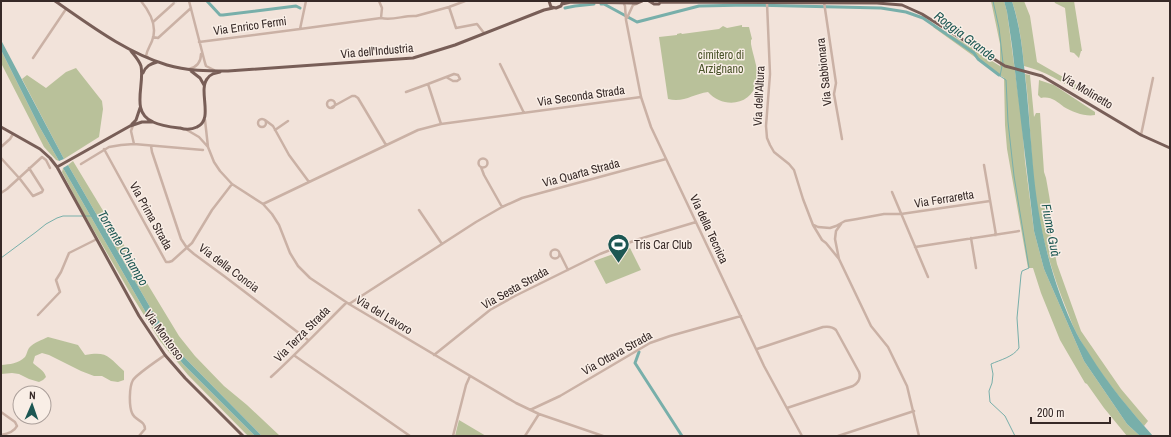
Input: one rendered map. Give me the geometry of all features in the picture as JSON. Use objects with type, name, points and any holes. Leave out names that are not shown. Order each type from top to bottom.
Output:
[{"type":"main road","name":"Via dell'Industria","points":[[54,1],[130,50],[157,62],[173,67],[198,71],[228,71],[413,58],[455,45],[544,10],[558,8],[562,3],[637,3]]},
{"type":"main road","points":[[637,3],[642,1]]},
{"type":"main road","name":"Via Molinetto","points":[[649,1],[654,4],[675,1],[889,3],[911,8],[1005,66],[1042,76],[1141,135],[1170,148]]},
{"type":"main road","points":[[544,10],[548,2],[553,8]]},
{"type":"main road","name":"Via dell'Industria","points":[[130,50],[138,59],[142,75],[140,108]]},
{"type":"main road","points":[[142,75],[145,68],[150,64],[157,62]]},
{"type":"main road","points":[[57,167],[122,130],[142,122],[152,122],[187,130],[195,129],[201,126],[205,120],[204,85],[198,76],[188,69]]},
{"type":"main road","name":"Via dell'Industria","points":[[204,85],[206,79],[211,75],[228,71]]},
{"type":"main road","points":[[140,108],[144,116],[152,122]]},
{"type":"main road","points":[[132,125],[136,120],[140,108]]},
{"type":"main road","name":"Via Montorso","points":[[1,127],[40,149],[50,158],[57,167],[74,200],[97,238],[139,316],[165,355],[185,378],[243,436]]},
{"type":"street","points":[[141,1],[148,9],[153,22],[153,37],[146,53],[146,56],[152,59]]},
{"type":"street","points":[[189,1],[206,66],[214,71]]},
{"type":"street","name":"Via Enrico Fermi","points":[[199,42],[300,29],[306,1]]},
{"type":"street","points":[[379,1],[382,8],[381,18]]},
{"type":"street","points":[[300,29],[381,18],[388,20],[416,16],[465,1]]},
{"type":"street","name":"Via della Tecnica","points":[[623,2],[625,6],[626,20],[641,97],[651,127],[757,349],[802,436]]},
{"type":"street","name":"Via dell'Altura","points":[[767,2],[770,74],[766,126],[768,142],[772,149],[794,170],[813,225],[822,240],[829,243],[839,259],[870,326],[886,344],[894,359],[907,386],[919,436]]},
{"type":"street","points":[[626,20],[633,5],[637,3]]},
{"type":"street","name":"Via Sabbionara","points":[[824,3],[836,83],[834,94],[842,139]]},
{"type":"street","points":[[153,22],[173,4]]},
{"type":"street","points":[[449,7],[456,28],[477,24],[484,33]]},
{"type":"street","points":[[153,37],[158,38],[191,8]]},
{"type":"street","points":[[32,58],[66,9]]},
{"type":"street","points":[[188,69],[199,63],[202,52]]},
{"type":"street","name":"Via Seconda Strada","points":[[500,64],[524,112]]},
{"type":"street","points":[[406,92],[446,77],[456,74],[460,78],[455,82],[446,77]]},
{"type":"street","points":[[1141,135],[1153,78]]},
{"type":"street","points":[[428,84],[441,124]]},
{"type":"street","points":[[332,107],[352,96],[356,96],[386,145]]},
{"type":"street","name":"Via Seconda Strada","points":[[263,204],[418,130],[441,124],[641,97]]},
{"type":"street","points":[[332,107],[329,107],[327,104],[328,100],[342,102]]},
{"type":"street","points":[[332,100],[335,104],[332,107]]},
{"type":"street","name":"Via del Lavoro","points":[[205,120],[208,147],[220,172],[232,184],[263,204],[272,214],[280,225],[290,253],[298,266],[310,278],[348,304],[530,410],[603,436]]},
{"type":"street","points":[[264,127],[266,124],[265,120]]},
{"type":"street","points":[[273,126],[261,128],[258,122],[265,120],[273,126],[289,156],[309,182]]},
{"type":"street","points":[[275,130],[288,121]]},
{"type":"street","points":[[132,125],[131,134],[134,144]]},
{"type":"street","points":[[122,130],[131,134]]},
{"type":"street","name":"Via del Lavoro","points":[[187,130],[200,137],[208,147]]},
{"type":"street","points":[[1,147],[13,134]]},
{"type":"street","points":[[82,164],[109,147],[121,145],[134,144],[203,150]]},
{"type":"street","name":"Via della Concia","points":[[151,146],[178,230],[187,248],[308,340]]},
{"type":"street","name":"Via Prima Strada","points":[[104,150],[166,262],[172,261],[192,243],[212,210],[232,184]]},
{"type":"street","points":[[1,193],[42,157],[46,160],[50,168]]},
{"type":"street","points":[[1,158],[19,178],[32,196],[35,196],[43,190],[29,168]]},
{"type":"street","points":[[484,175],[488,162],[483,159],[479,162],[479,165],[481,167],[484,175],[502,207]]},
{"type":"street","name":"Via Quarta Strada","points":[[348,304],[502,207],[522,198],[666,159]]},
{"type":"street","name":"Via Ferraretta","points":[[984,165],[996,235]]},
{"type":"street","points":[[481,167],[484,168],[486,166]]},
{"type":"street","name":"Via Ferraretta","points":[[892,192],[928,278]]},
{"type":"street","name":"Via Ferraretta","points":[[830,228],[845,221],[884,214],[901,214],[990,201]]},
{"type":"street","points":[[419,210],[442,244]]},
{"type":"street","name":"Via Sesta Strada","points":[[434,355],[490,310],[515,296],[600,254],[636,240],[696,222]]},
{"type":"street","points":[[836,234],[836,231],[841,224]]},
{"type":"street","points":[[813,225],[833,229],[836,234]]},
{"type":"street","points":[[820,235],[825,228]]},
{"type":"street","points":[[915,247],[1019,231]]},
{"type":"street","name":"Via dell'Altura","points":[[836,234],[835,239],[839,259]]},
{"type":"street","points":[[38,315],[60,292],[56,280],[69,253],[97,238]]},
{"type":"street","points":[[971,238],[976,268]]},
{"type":"street","points":[[829,243],[835,239]]},
{"type":"street","name":"Via Sesta Strada","points":[[556,258],[560,253],[557,249],[554,249],[551,254],[552,256],[556,258],[563,260]]},
{"type":"street","points":[[560,253],[568,270]]},
{"type":"street","name":"Via Terza Strada","points":[[271,377],[295,356],[308,340],[348,304]]},
{"type":"street","name":"Via Ottava Strada","points":[[530,410],[560,396],[650,343],[741,316]]},
{"type":"street","points":[[757,349],[828,326],[836,330],[859,372],[860,376],[857,384],[787,408]]},
{"type":"street","points":[[139,436],[146,429],[145,425],[134,417],[132,413],[130,395],[131,386],[134,379],[165,355]]},
{"type":"street","points":[[295,356],[410,436]]},
{"type":"street","points":[[453,436],[466,385],[470,376]]},
{"type":"street","points":[[838,436],[914,411]]},
{"type":"street","points":[[1,412],[15,422],[17,426],[13,431],[1,435]]},
{"type":"street","points":[[525,436],[539,414]]},
{"type":"green space","points":[[991,1],[1004,1],[1007,12],[1022,123],[1025,161],[1034,231],[1044,269],[1084,361],[1127,424],[1140,436],[1127,436],[1085,383],[1060,340],[1041,293],[1033,268],[1028,268],[1007,149],[1004,78],[933,27],[935,25],[1000,66],[1000,44]]},
{"type":"green space","points":[[1012,1],[1024,1],[1030,16],[1037,62],[1082,88],[1080,93],[1046,74],[1024,66],[1020,33]]},
{"type":"green space","points":[[1054,1],[1074,1],[1082,51],[1079,58],[1074,53],[1070,52],[1065,8]]},
{"type":"green space","name":"cimitero di Arzignano","points":[[742,25],[742,27],[749,27],[757,72],[757,81],[749,96],[743,100],[729,103],[721,101],[708,92],[679,100],[668,99],[659,37],[719,29],[723,26],[727,28]]},
{"type":"green space","points":[[1,50],[39,126],[59,161],[56,160],[44,147],[1,63]]},
{"type":"green space","points":[[76,68],[102,101],[103,109],[99,137],[64,159],[22,79],[27,75],[46,88],[66,72]]},
{"type":"green space","points":[[1025,74],[1030,75],[1034,117],[1036,113],[1040,113],[1044,172],[1052,220],[1050,230],[1057,264],[1081,331],[1121,389],[1148,421],[1144,426],[1092,360],[1073,325],[1054,274],[1042,234],[1037,206]]},
{"type":"green space","points":[[1039,80],[1054,85],[1095,112],[1095,115],[1079,114],[1067,109],[1051,98],[1041,98],[1038,95]]},
{"type":"green space","points":[[73,161],[179,336],[195,356],[224,386],[280,436],[262,436],[182,355],[154,314],[68,165]]},
{"type":"green space","points":[[63,168],[149,318],[183,364],[255,436],[248,436],[188,375],[160,341],[82,210],[62,172]]},
{"type":"green space","name":"Tris Car Club","points":[[630,248],[641,270],[606,284],[594,261]]},
{"type":"green space","points":[[48,337],[78,345],[85,355],[99,354],[107,356],[124,371],[124,380],[118,382],[111,381],[102,376],[94,376],[42,353],[35,356],[33,363],[45,375],[46,377],[43,380],[39,382],[19,374],[12,373],[1,374],[1,365],[20,361],[25,357],[31,346]]},
{"type":"green space","points":[[459,420],[486,436],[455,436]]},
{"type":"water","points":[[1004,1],[1012,1],[1018,25],[1028,103],[1038,209],[1047,252],[1060,294],[1080,340],[1097,366],[1120,397],[1153,436],[1140,436],[1127,424],[1084,361],[1044,269],[1034,231],[1012,46]]},
{"type":"water","points":[[1,40],[64,159],[59,161],[39,126],[1,50]]},
{"type":"water","points":[[68,165],[154,314],[182,355],[262,436],[255,436],[183,364],[149,318],[63,168]]},
{"type":"waterway","points":[[207,1],[220,15],[296,6],[300,8]]},
{"type":"waterway","points":[[993,1],[999,28],[1003,63]]},
{"type":"waterway","name":"Roggia Grande","points":[[565,8],[594,4]]},
{"type":"waterway","name":"Roggia Grande","points":[[601,4],[604,4],[637,22],[699,6],[748,5],[881,8],[906,12],[923,18],[974,53],[978,59],[999,75]]},
{"type":"waterway","name":"Roggia Grande","points":[[1002,66],[1000,76],[1006,80],[1008,122],[1014,176],[1029,268],[1022,271],[1021,275],[1017,318],[1019,348],[1010,356],[991,364],[993,374],[989,391],[990,402],[1005,416],[1015,436]]},
{"type":"waterway","name":"Torrente Chiampo","points":[[1,258],[46,224],[57,218],[63,216],[92,216]]},
{"type":"waterway","points":[[639,352],[635,363],[682,436]]},
{"type":"tunnel","points":[[173,4],[176,1]]},
{"type":"place","name":"Tris Car Club","points":[[618,264]]},
{"type":"water label","name":"Fiume Guà","points":[[1051,230]]}]
